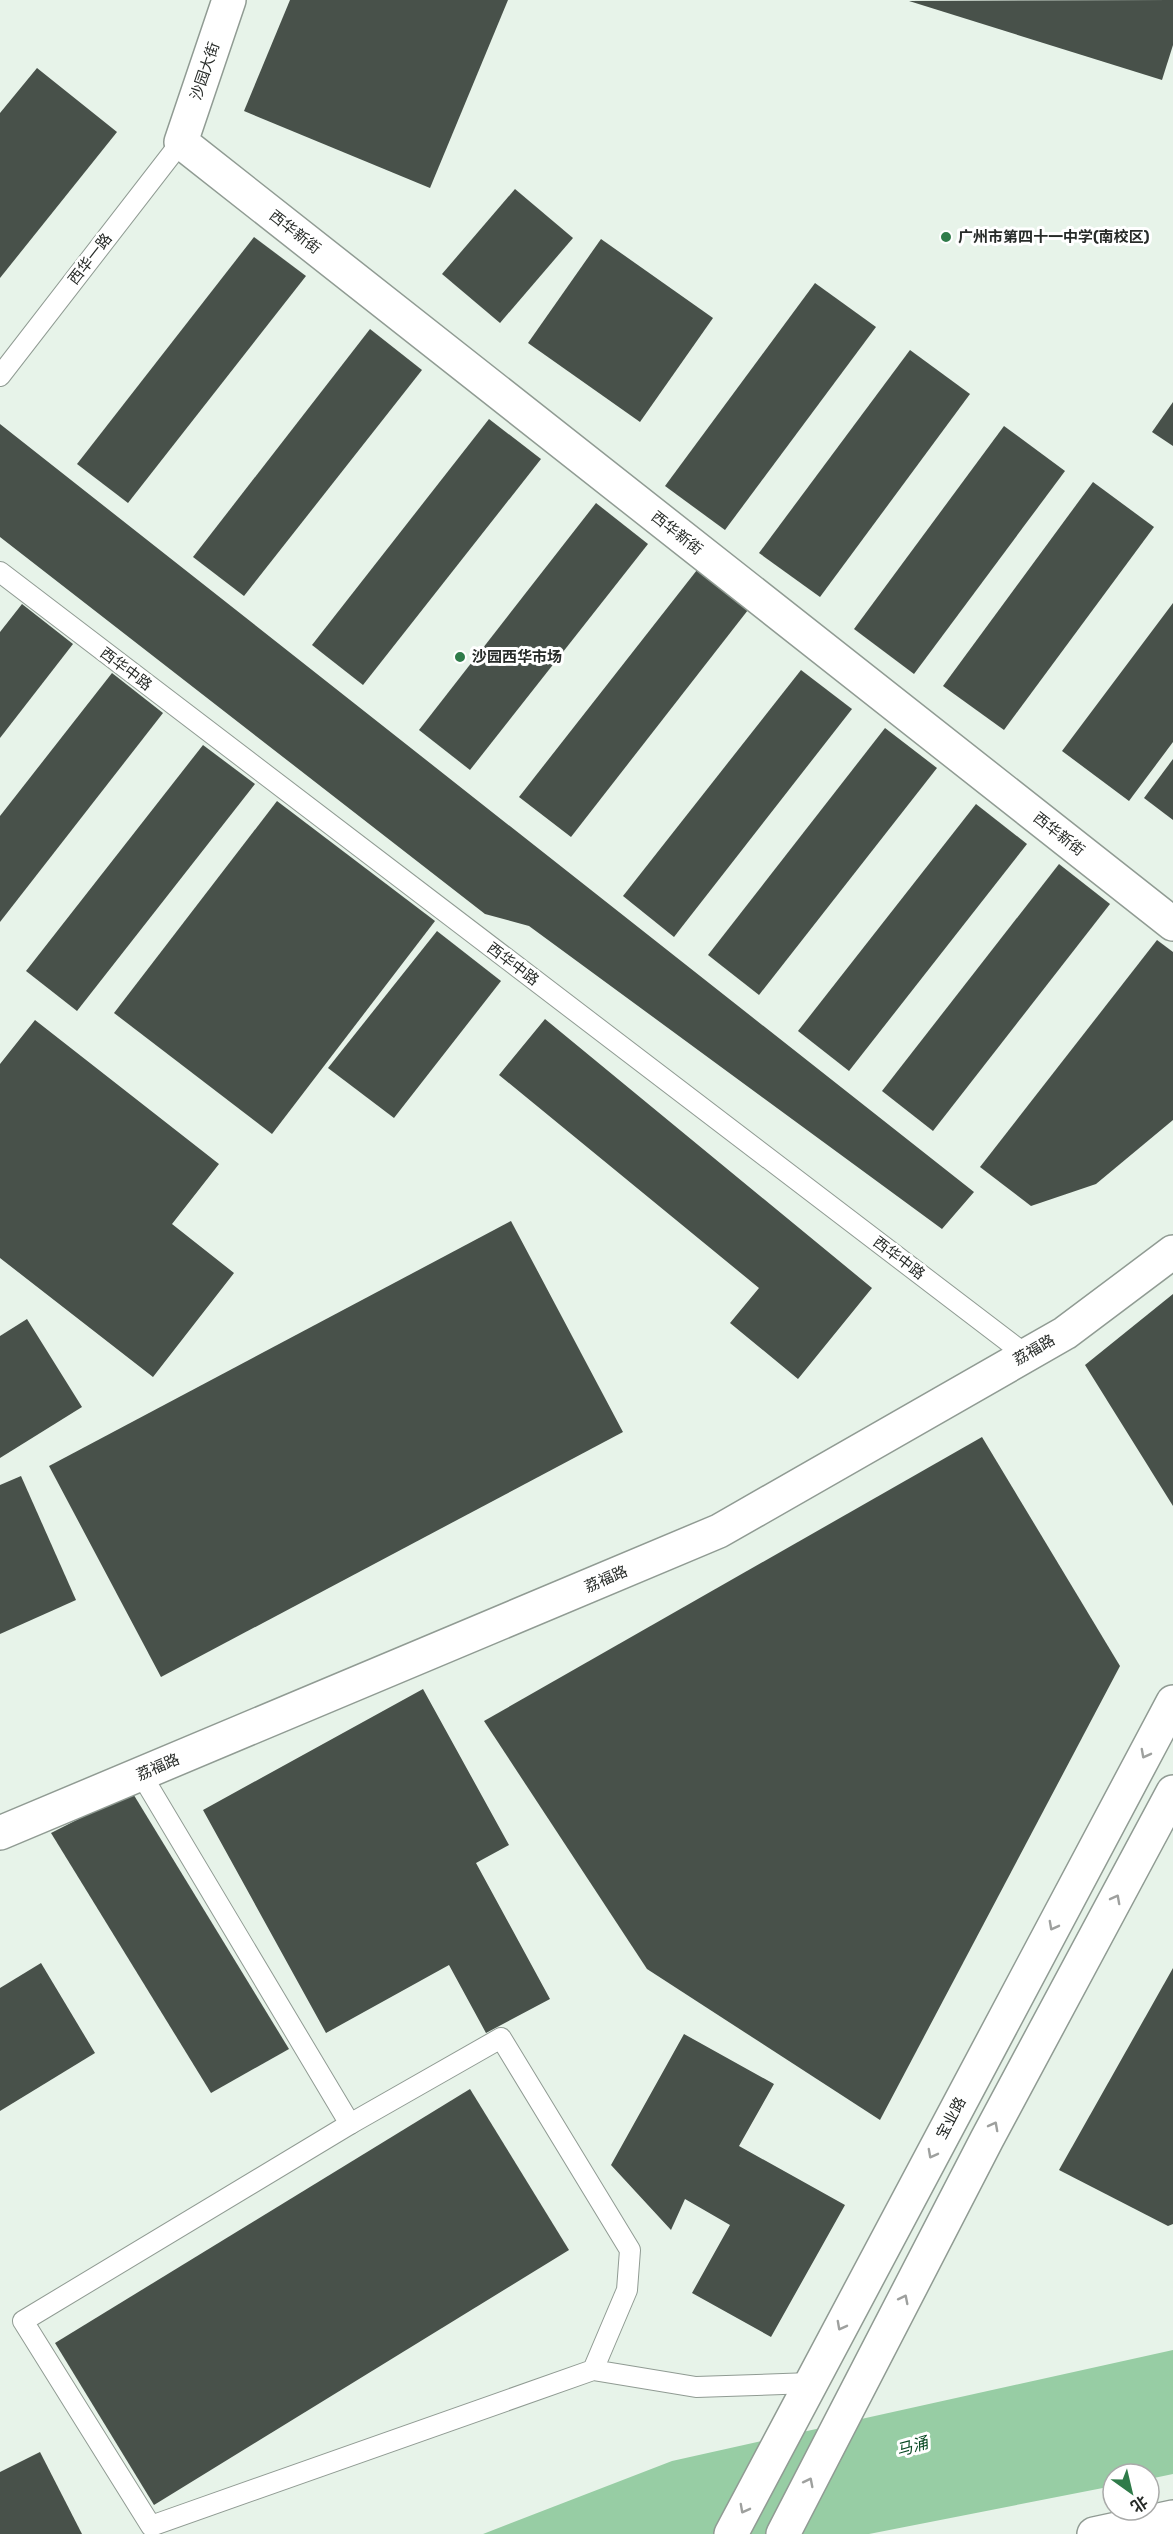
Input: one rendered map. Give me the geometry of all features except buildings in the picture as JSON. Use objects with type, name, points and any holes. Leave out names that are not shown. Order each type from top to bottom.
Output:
[{"type":"street","name":"沙园大街","points":[[181,142],[230,0]]},
{"type":"street","name":"西华新街","points":[[181,142],[1173,924]]},
{"type":"street","name":"荔福路","points":[[0,1833],[719,1531],[1065,1333],[1173,1251]]},
{"type":"street","name":"宝业路","points":[[731,2534],[1173,1702]]},
{"type":"street","points":[[783,2534],[987,2139],[1173,1792]]},
{"type":"street","points":[[1094,2534],[1173,2517]]},
{"type":"lane","name":"西华一路","points":[[0,376],[181,142]]},
{"type":"lane","name":"西华中路","points":[[0,572],[1026,1354]]},
{"type":"lane","points":[[141,1774],[350,2124]]},
{"type":"lane","points":[[593,2370],[627,2290],[630,2250],[501,2038],[350,2124],[23,2321],[150,2526],[593,2370],[696,2387],[811,2383]]},
{"type":"water","name":"马涌","points":[[1173,2350],[1173,2474],[1161,2476],[1161,2462],[1101,2462],[1101,2488],[869,2534],[483,2534],[672,2461]]},
{"type":"place","name":"广州市第四十一中学(南校区)","points":[[946,237]]},
{"type":"place","name":"沙园西华市场","points":[[460,657]]}]
